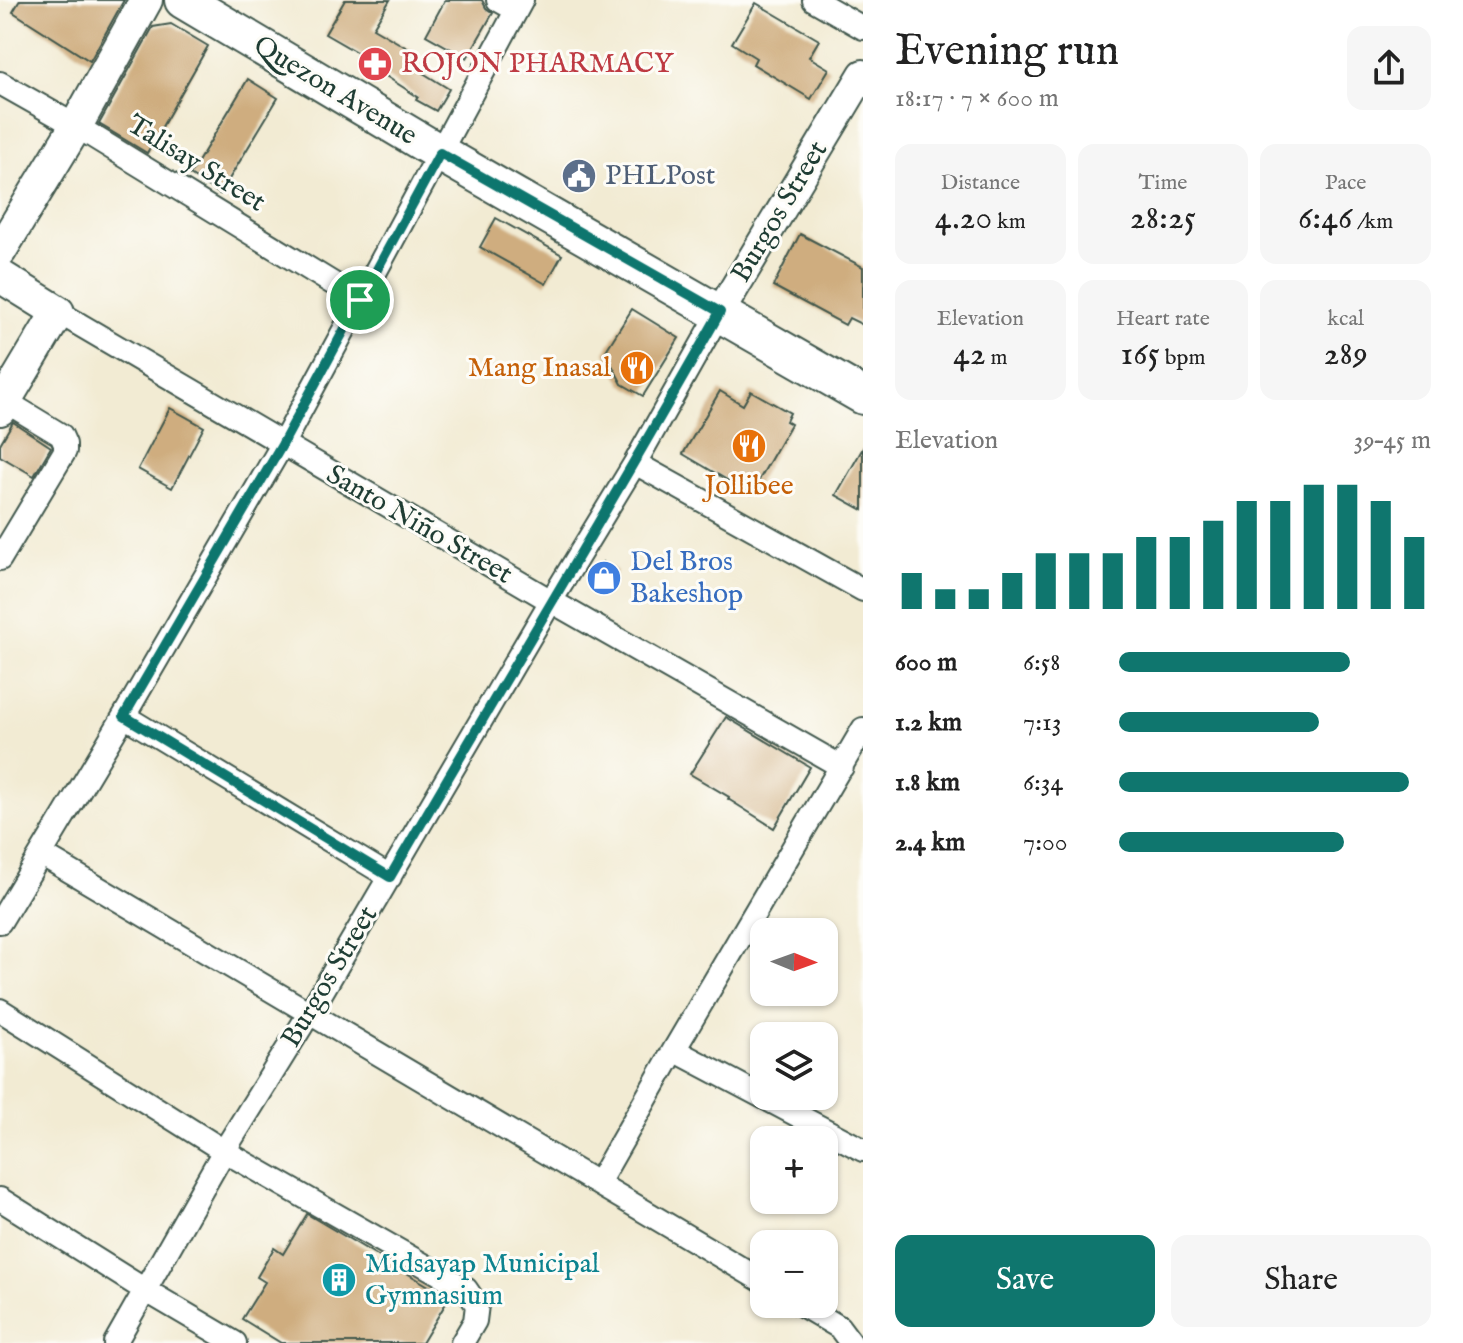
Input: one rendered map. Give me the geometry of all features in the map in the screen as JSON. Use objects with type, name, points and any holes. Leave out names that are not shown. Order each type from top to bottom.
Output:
[{"type":"main road","points":[[0,251],[76,126],[146,0]]},
{"type":"main road","name":"Quezon Avenue","points":[[183,0],[440,153],[863,396]]},
{"type":"main road","name":"Santo Niño Street","points":[[0,276],[58,312]]},
{"type":"main road","points":[[2,405],[58,312]]},
{"type":"street","points":[[814,0],[863,28]]},
{"type":"street","points":[[0,922],[282,445],[440,153],[512,3]]},
{"type":"street","name":"Burgos Street","points":[[115,1343],[224,1151],[309,1014],[863,74]]},
{"type":"street","name":"Talisay Street","points":[[0,83],[76,126],[360,300]]},
{"type":"street","name":"Santo Niño Street","points":[[58,312],[282,445],[842,767]]},
{"type":"street","points":[[0,559],[65,451],[61,435],[2,405]]},
{"type":"street","points":[[635,463],[863,590]]},
{"type":"street","points":[[124,716],[390,877]]},
{"type":"street","points":[[598,1183],[863,729]]},
{"type":"street","points":[[41,854],[750,1274]]},
{"type":"street","points":[[0,1010],[224,1151],[466,1289],[477,1305],[475,1321],[462,1343]]},
{"type":"street","points":[[674,1050],[863,1150]]},
{"type":"street","points":[[0,1199],[235,1343]]},
{"type":"street","points":[[824,1318],[839,1327],[851,1343]]},
{"type":"building","points":[[20,0],[124,0],[90,61],[13,12]]},
{"type":"building","points":[[345,0],[390,0],[373,28],[414,52],[407,63],[449,89],[436,111],[361,60],[363,56],[325,34]]},
{"type":"building","points":[[445,0],[482,0],[493,13],[467,58],[426,35]]},
{"type":"building","points":[[756,3],[819,40],[809,57],[829,69],[811,99],[753,64],[756,58],[732,43]]},
{"type":"building","points":[[171,24],[208,46],[147,153],[99,124],[153,27]]},
{"type":"building","points":[[248,79],[278,98],[220,194],[190,175]]},
{"type":"building","points":[[496,218],[562,255],[546,284],[480,247]]},
{"type":"building","points":[[800,234],[863,267],[863,325],[849,318],[845,325],[773,286]]},
{"type":"building","name":"Mang Inasal","points":[[632,309],[679,338],[643,396],[622,384],[605,352]]},
{"type":"building","name":"Jollibee","points":[[720,391],[743,405],[751,391],[790,413],[786,421],[791,424],[751,494],[683,454]]},
{"type":"building","points":[[170,408],[204,427],[172,488],[138,469]]},
{"type":"building","points":[[13,422],[51,447],[34,476],[0,456],[0,444]]},
{"type":"building","points":[[863,448],[863,510],[836,495]]},
{"type":"building","points":[[603,562],[617,571],[606,592],[591,583]]},
{"type":"building","points":[[726,717],[810,767],[774,828],[690,774]]},
{"type":"building","name":"Midsayap Municipal Gymnasium","points":[[307,1214],[449,1298],[422,1343],[281,1343],[242,1319],[265,1282],[257,1277],[274,1248],[283,1254]]},
{"type":"place","name":"ROJON PHARMACY","points":[[375,64]]},
{"type":"place","name":"PHLPost","points":[[579,176]]},
{"type":"place","name":"Mang Inasal","points":[[637,368]]},
{"type":"place","name":"Jollibee","points":[[749,446]]},
{"type":"place","name":"Del Bros Bakeshop","points":[[604,578]]},
{"type":"place","name":"Midsayap Municipal Gymnasium","points":[[339,1280]]},
{"type":"route","points":[[440,153],[720,312],[635,463],[390,877],[124,716],[282,445],[360,300],[440,153]]}]
